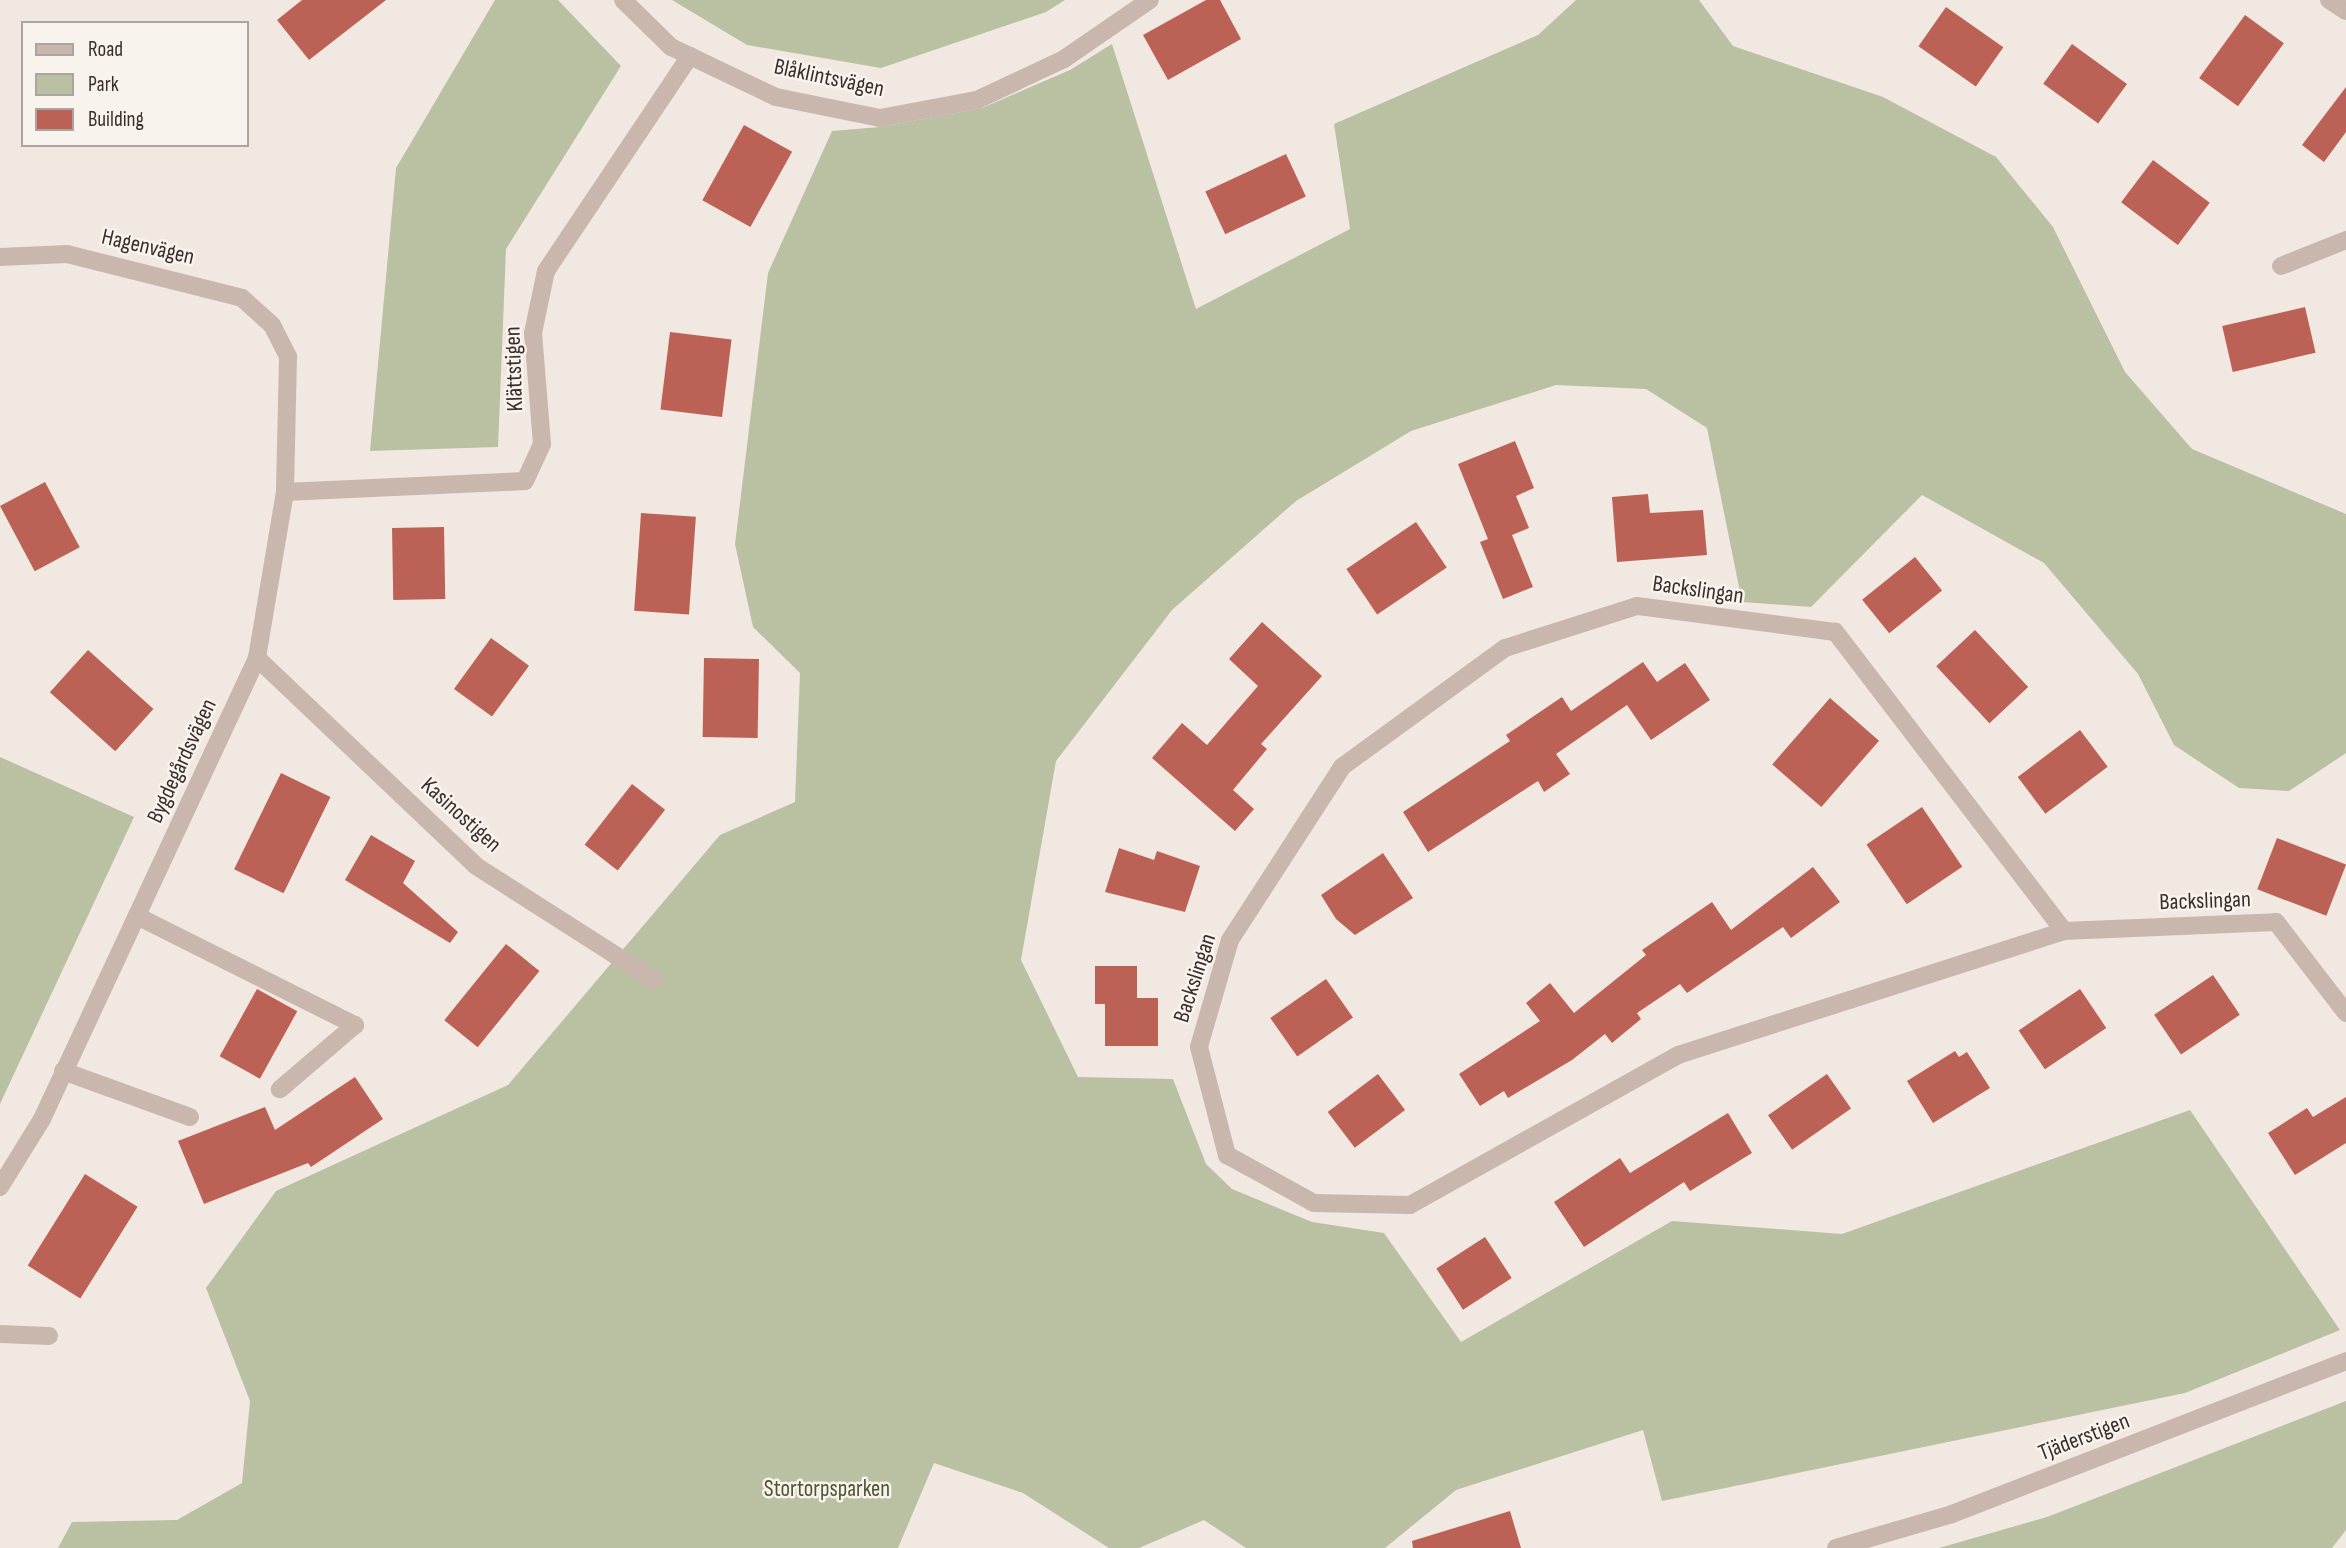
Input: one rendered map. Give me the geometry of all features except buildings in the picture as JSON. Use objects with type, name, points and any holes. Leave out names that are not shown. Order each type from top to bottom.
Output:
[{"type":"street","name":"Blåklintsvägen","points":[[623,0],[671,47],[776,97],[880,118],[977,100],[1064,59],[1150,0]]},
{"type":"street","points":[[2329,0],[2346,11]]},
{"type":"street","name":"Klättstigen","points":[[285,492],[525,481],[542,444],[533,333],[546,271],[690,55]]},
{"type":"street","points":[[2281,266],[2346,240]]},
{"type":"street","name":"Hagenvägen","points":[[0,257],[67,254],[193,283],[242,298],[272,325]]},
{"type":"street","name":"Bygdegårdsvägen","points":[[0,1187],[42,1119],[257,658],[285,492],[288,357],[272,325]]},
{"type":"street","name":"Backslingan","points":[[2064,931],[1835,632],[1637,606],[1505,648],[1342,766],[1230,940],[1199,1047],[1227,1155],[1314,1203],[1410,1205],[1678,1055],[2064,931],[2276,922],[2346,1013]]},
{"type":"street","name":"Kasinostigen","points":[[257,658],[476,866],[654,980]]},
{"type":"street","points":[[136,916],[355,1026],[280,1089]]},
{"type":"street","points":[[64,1071],[190,1117]]},
{"type":"street","points":[[0,1334],[49,1336]]},
{"type":"street","name":"Tjäderstigen","points":[[1836,1548],[1952,1514],[2346,1361]]},
{"type":"green space","points":[[495,0],[558,0],[621,66],[506,249],[498,447],[370,451],[396,168]]},
{"type":"green space","points":[[672,0],[1065,0],[1046,12],[881,68],[747,45]]},
{"type":"green space","name":"Stortorpsparken","points":[[1576,0],[1699,0],[1733,46],[1883,97],[1996,157],[2053,227],[2125,372],[2192,449],[2346,514],[2346,753],[2289,791],[2239,788],[2174,745],[2138,674],[2044,563],[1922,495],[1811,607],[1742,602],[1707,428],[1646,389],[1556,385],[1411,431],[1296,501],[1172,610],[1056,761],[1021,960],[1078,1077],[1173,1079],[1206,1164],[1232,1189],[1312,1222],[1384,1233],[1461,1342],[1672,1221],[1842,1234],[2190,1110],[2340,1330],[2185,1393],[1662,1501],[1643,1430],[1456,1490],[1385,1548],[1246,1548],[1204,1520],[1139,1548],[1109,1548],[1023,1493],[934,1463],[898,1548],[58,1548],[72,1522],[177,1520],[242,1483],[250,1401],[206,1288],[276,1191],[508,1085],[720,835],[795,802],[800,673],[753,627],[735,544],[768,273],[832,131],[880,127],[982,108],[1070,70],[1112,44],[1196,309],[1350,229],[1334,124],[1538,35]]},
{"type":"green space","points":[[0,757],[134,817],[0,1104]]},
{"type":"green space","points":[[2346,1401],[2346,1530],[2332,1548],[1939,1548],[2047,1517]]}]
